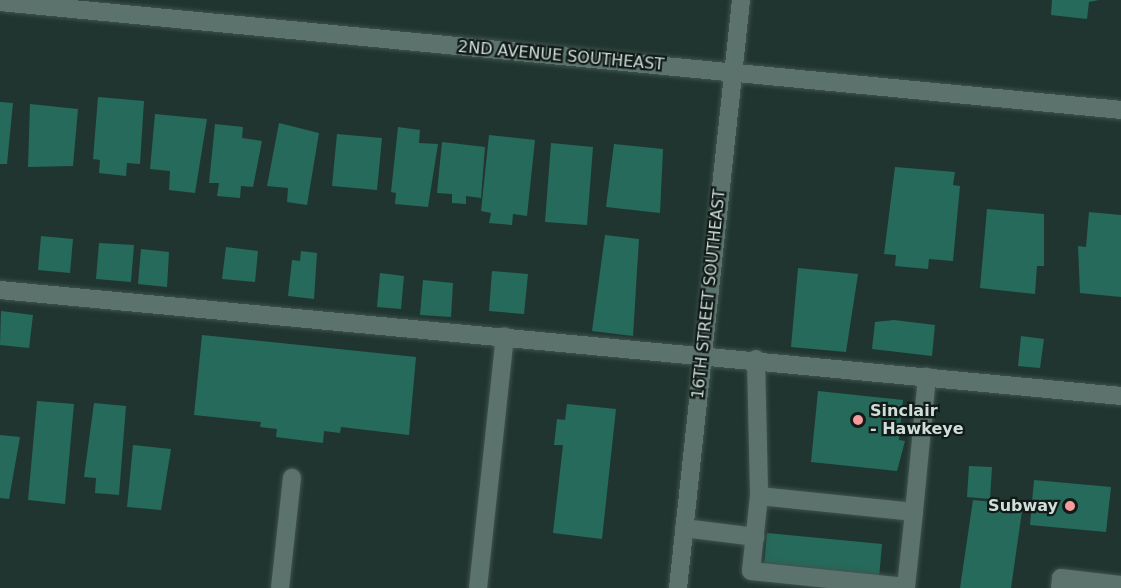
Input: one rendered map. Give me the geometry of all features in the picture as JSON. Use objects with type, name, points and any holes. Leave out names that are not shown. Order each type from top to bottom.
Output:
[{"type":"street","name":"16TH STREET SOUTHEAST","points":[[678,588],[741,0]]},
{"type":"street","name":"2ND AVENUE SOUTHEAST","points":[[0,2],[1121,110]]},
{"type":"street","points":[[0,290],[756,359],[1121,396]]},
{"type":"street","points":[[478,588],[505,336]]},
{"type":"street","points":[[756,359],[759,496],[751,571],[830,584],[906,587],[927,377]]},
{"type":"street","points":[[280,588],[292,478]]},
{"type":"street","points":[[759,496],[914,512]]},
{"type":"street","points":[[684,528],[755,537]]},
{"type":"street","points":[[1060,588],[1061,578],[1121,585]]},
{"type":"building","points":[[1052,0],[1099,0],[1089,2],[1087,19],[1051,15]]},
{"type":"building","points":[[98,97],[144,101],[140,164],[127,163],[126,176],[99,173],[100,160],[93,159]]},
{"type":"building","points":[[0,102],[13,103],[7,164],[0,164]]},
{"type":"building","points":[[30,104],[78,109],[73,166],[28,167]]},
{"type":"building","points":[[155,114],[207,119],[195,193],[169,190],[170,171],[150,169]]},
{"type":"building","points":[[279,123],[319,133],[307,205],[287,202],[288,188],[267,186]]},
{"type":"building","points":[[215,124],[243,127],[242,138],[262,141],[253,187],[241,186],[240,198],[217,196],[219,183],[209,183]]},
{"type":"building","points":[[398,127],[420,130],[419,143],[438,144],[428,207],[395,204],[396,193],[391,192]]},
{"type":"building","points":[[337,134],[382,138],[377,190],[332,186]]},
{"type":"building","points":[[489,135],[535,140],[527,216],[513,214],[512,225],[489,223],[491,213],[481,211]]},
{"type":"building","points":[[442,142],[485,147],[481,198],[466,196],[466,204],[452,203],[452,194],[437,193]]},
{"type":"building","points":[[551,143],[593,147],[587,225],[545,222]]},
{"type":"building","points":[[614,144],[663,149],[660,213],[606,207]]},
{"type":"building","points":[[895,167],[955,172],[953,185],[960,186],[953,261],[929,259],[928,269],[895,266],[896,255],[884,254]]},
{"type":"building","points":[[987,209],[1044,214],[1044,266],[1037,266],[1035,294],[980,288]]},
{"type":"building","points":[[1089,212],[1121,215],[1121,297],[1080,293],[1078,246],[1086,247]]},
{"type":"building","points":[[605,235],[639,239],[633,336],[592,331]]},
{"type":"building","points":[[41,236],[73,239],[70,273],[38,270]]},
{"type":"building","points":[[99,243],[134,245],[131,282],[96,279]]},
{"type":"building","points":[[226,247],[258,251],[255,282],[222,279]]},
{"type":"building","points":[[141,249],[169,252],[167,287],[138,284]]},
{"type":"building","points":[[301,251],[317,253],[314,299],[288,296],[292,260],[300,261]]},
{"type":"building","points":[[798,268],[858,274],[846,352],[791,347]]},
{"type":"building","points":[[492,271],[528,274],[524,314],[489,311]]},
{"type":"building","points":[[380,273],[404,276],[401,309],[377,307]]},
{"type":"building","points":[[423,280],[453,283],[451,317],[420,315]]},
{"type":"building","points":[[1,311],[33,315],[29,348],[0,345]]},
{"type":"building","points":[[894,320],[935,325],[932,356],[872,349],[875,322]]},
{"type":"building","points":[[202,335],[416,357],[409,435],[341,427],[340,433],[324,431],[323,443],[276,437],[277,429],[260,427],[261,422],[194,415]]},
{"type":"building","points":[[1021,336],[1044,339],[1040,368],[1018,366]]},
{"type":"building","name":"Sinclair - Hawkeye","points":[[818,391],[903,400],[899,440],[905,441],[897,471],[811,462]]},
{"type":"building","points":[[37,401],[74,404],[65,504],[28,500]]},
{"type":"building","points":[[94,403],[126,406],[119,495],[95,493],[96,478],[84,477]]},
{"type":"building","points":[[567,404],[616,409],[602,539],[553,533],[563,445],[554,445],[557,419],[565,420]]},
{"type":"building","points":[[0,435],[20,437],[9,499],[0,498]]},
{"type":"building","points":[[133,445],[171,449],[161,510],[127,507]]},
{"type":"building","points":[[969,466],[992,467],[990,499],[967,497]]},
{"type":"building","name":"Subway","points":[[1034,480],[1111,487],[1106,532],[1030,525]]},
{"type":"building","points":[[973,500],[992,502],[992,513],[993,508],[1022,511],[1011,588],[960,588]]},
{"type":"building","points":[[767,533],[882,544],[879,578],[764,567]]},
{"type":"place","name":"Sinclair - Hawkeye","points":[[858,420]]},
{"type":"place","name":"Subway","points":[[1070,506]]}]
